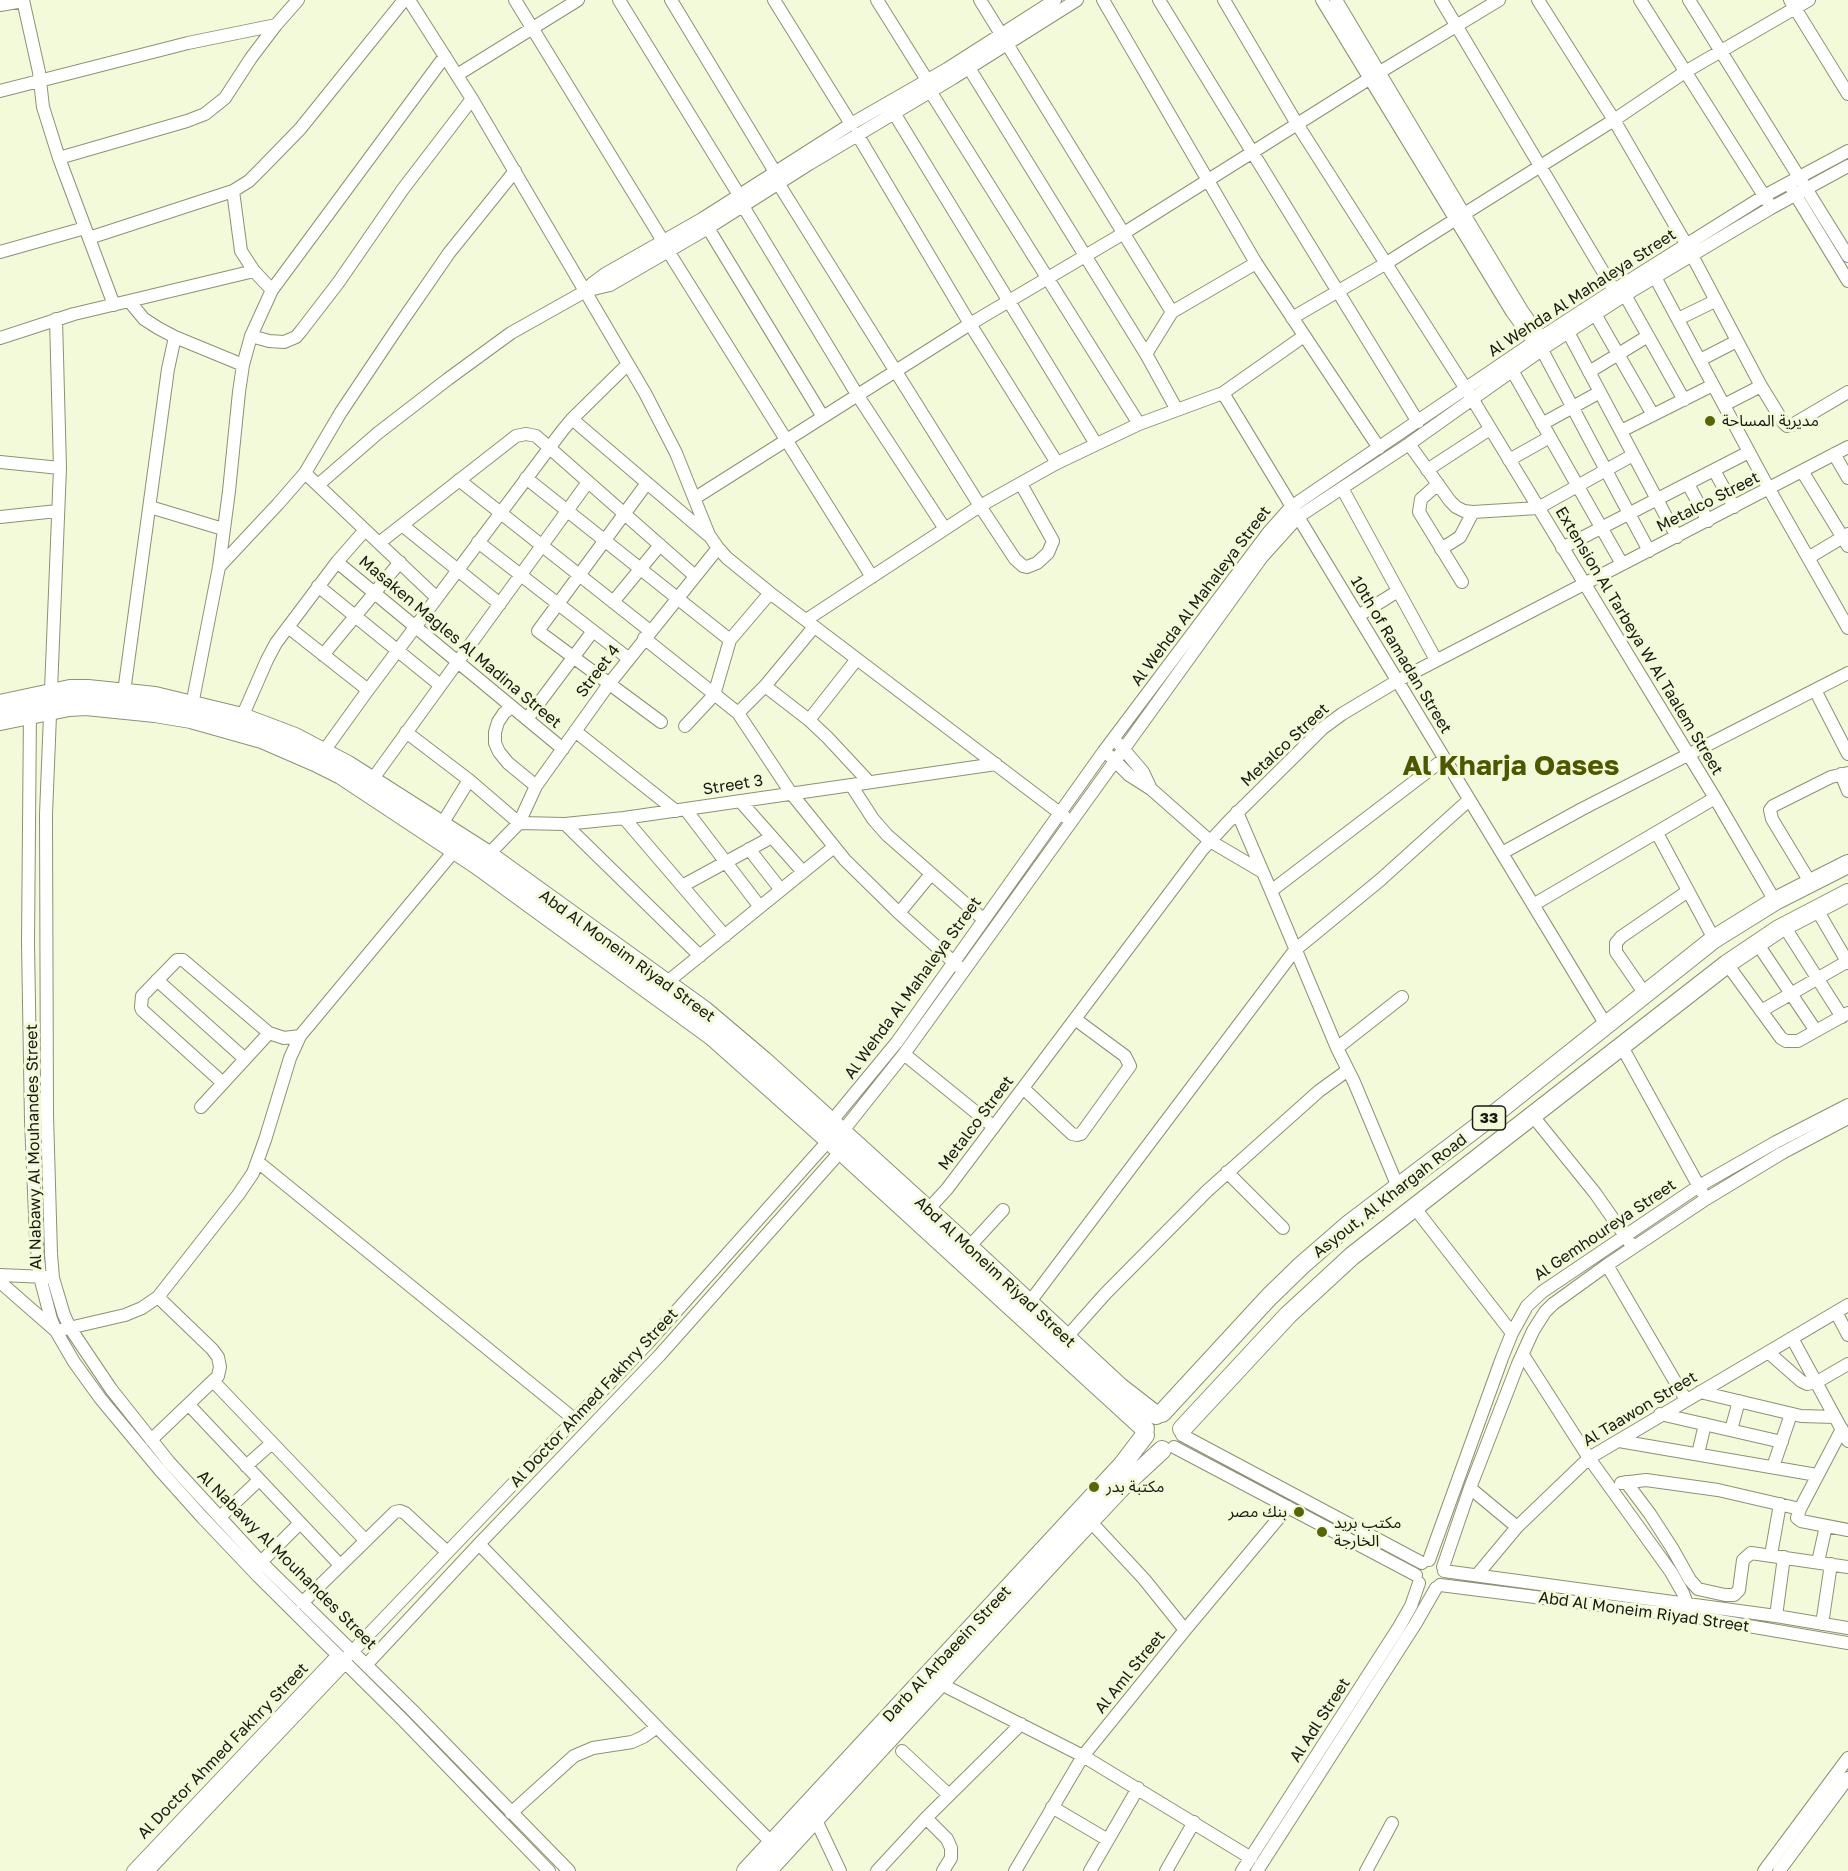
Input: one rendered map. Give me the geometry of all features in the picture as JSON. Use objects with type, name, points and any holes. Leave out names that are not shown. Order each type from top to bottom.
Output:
[{"type":"highway","name":"Abd Al Moneim Riyad Street","points":[[0,721],[30,706],[50,701],[70,689],[155,696],[242,717],[296,737],[324,751],[442,824],[483,860],[673,1007],[739,1050]]},
{"type":"highway","name":"Abd Al Moneim Riyad Street","points":[[50,701],[69,707],[86,706],[190,719],[262,738],[307,757],[341,776],[455,850],[483,860],[704,1010],[739,1050],[1152,1423]]},
{"type":"highway","name":"Abd Al Moneim Riyad Street","points":[[0,704],[30,706]]},
{"type":"highway","name":"Asyout, Al Khargah Road","points":[[1152,1423],[1253,1313],[1348,1225],[1497,1112],[1714,939],[1775,901],[1848,864]]},
{"type":"highway","name":"Asyout, Al Khargah Road","points":[[1175,1440],[1304,1299],[1352,1256],[1727,964],[1784,926],[1848,893]]},
{"type":"highway","name":"Abd Al Moneim Riyad Street","points":[[922,1215],[969,1247],[1120,1387],[1152,1423]]},
{"type":"highway","points":[[1169,1414],[1175,1417],[1175,1440],[1154,1448],[1148,1442],[1152,1423],[1169,1414]]},
{"type":"highway","name":"Darb Al Arbaeein Street","points":[[746,1871],[933,1680],[1042,1563],[1123,1464],[1152,1423]]},
{"type":"highway","name":"Darb Al Arbaeein Street","points":[[1057,1546],[1090,1521],[1121,1488],[1175,1440]]},
{"type":"highway","name":"Darb Al Arbaeein Street","points":[[767,1871],[933,1680]]},
{"type":"street","points":[[0,5],[23,0],[40,81],[43,107],[59,158],[114,305]]},
{"type":"street","points":[[0,252],[87,233],[233,191],[249,181],[300,129],[404,0]]},
{"type":"street","points":[[409,0],[472,99],[662,423],[709,535],[718,548],[727,558],[810,624],[1071,821]]},
{"type":"street","points":[[515,0],[665,246],[872,577]]},
{"type":"street","points":[[457,75],[578,0]]},
{"type":"street","points":[[619,0],[858,396],[945,529]]},
{"type":"street","points":[[671,0],[896,371],[980,506],[1015,559],[1023,566],[1033,565],[1047,553],[1053,541],[1020,484]]},
{"type":"street","points":[[774,0],[1057,463]]},
{"type":"street","points":[[877,0],[1139,424]]},
{"type":"street","points":[[980,0],[1172,312]]},
{"type":"street","points":[[1040,16],[1055,0]]},
{"type":"street","points":[[665,246],[1040,16],[1077,0]]},
{"type":"street","points":[[1103,0],[1256,263],[1379,448]]},
{"type":"street","points":[[1159,0],[1418,422]]},
{"type":"street","name":"Extension Al Tarbeya W Al Taalem Street","points":[[1224,0],[1297,124],[1384,264],[1469,394],[1715,798],[1775,901]]},
{"type":"street","points":[[1322,0],[1375,75]]},
{"type":"street","points":[[1336,0],[1375,75],[1460,217],[1523,312],[1649,551]]},
{"type":"street","points":[[1441,0],[1540,165],[1648,336],[1684,400]]},
{"type":"street","points":[[695,498],[970,324],[1124,233],[1499,0]]},
{"type":"street","points":[[1538,0],[1614,120],[1689,249],[1761,386],[1783,422],[1787,426],[1848,392]]},
{"type":"street","points":[[1640,0],[1771,208]]},
{"type":"street","points":[[1689,0],[1721,51],[1801,192],[1848,281]]},
{"type":"street","points":[[1292,318],[1460,217],[1792,4],[1809,0]]},
{"type":"street","points":[[59,158],[187,122],[205,114],[225,98],[251,58],[294,1]]},
{"type":"street","points":[[1792,4],[1848,94]]},
{"type":"street","points":[[0,90],[188,43],[276,25]]},
{"type":"street","points":[[854,129],[894,112],[929,86],[969,68],[1004,39]]},
{"type":"street","points":[[192,705],[219,567],[243,365],[251,336],[272,290],[446,56]]},
{"type":"street","points":[[969,68],[1146,354],[1176,410]]},
{"type":"street","points":[[251,336],[284,342],[296,337],[302,331],[403,189],[472,99]]},
{"type":"street","points":[[894,112],[1096,444]]},
{"type":"street","name":"Al Wehda Al Mahaleya Street","points":[[859,1100],[904,1054],[1294,512],[1342,488],[1409,444],[1469,394],[1619,292],[1689,249],[1764,196],[1848,151]]},
{"type":"street","name":"Al Wehda Al Mahaleya Street","points":[[836,1136],[897,1042],[983,919],[1113,738],[1268,533],[1379,448],[1418,422],[1513,372],[1541,345],[1568,332],[1595,314],[1619,292],[1655,277],[1689,249],[1848,166]]},
{"type":"street","points":[[219,567],[305,473],[346,404],[404,317],[449,253],[515,171]]},
{"type":"street","points":[[233,191],[241,251],[254,271],[272,290]]},
{"type":"street","points":[[1801,192],[1848,256]]},
{"type":"street","points":[[318,485],[378,433],[511,333],[584,291],[605,274],[708,228],[741,201]]},
{"type":"street","points":[[708,228],[823,417]]},
{"type":"street","points":[[1146,354],[1172,312],[1256,263]]},
{"type":"street","points":[[0,338],[56,319],[254,271]]},
{"type":"street","points":[[1655,277],[1769,489],[1808,558],[1845,614],[1848,628]]},
{"type":"street","points":[[129,301],[144,319],[175,337],[243,365]]},
{"type":"street","points":[[1678,319],[1715,301]]},
{"type":"street","points":[[1595,314],[1653,415]]},
{"type":"street","name":"Al Nabawy Al Mouhandes Street","points":[[56,319],[60,468],[46,814],[47,1115],[53,1278],[64,1315],[70,1328],[111,1389],[151,1440],[220,1517],[261,1562],[367,1664],[569,1871]]},
{"type":"street","points":[[1568,332],[1677,537]]},
{"type":"street","points":[[738,713],[765,686],[810,624],[872,577],[980,506],[1057,463],[1139,424],[1223,393],[1304,336]]},
{"type":"street","points":[[1589,372],[1648,336]]},
{"type":"street","points":[[124,692],[168,369],[175,337]]},
{"type":"street","points":[[1700,360],[1737,341]]},
{"type":"street","points":[[324,751],[572,418],[627,365]]},
{"type":"street","points":[[1513,372],[1622,564]]},
{"type":"street","points":[[1621,431],[1713,385]]},
{"type":"street","points":[[1724,405],[1761,386]]},
{"type":"street","points":[[1542,424],[1600,392]]},
{"type":"street","name":"10th of Ramadan Street","points":[[1223,393],[1606,1025]]},
{"type":"street","points":[[572,418],[709,535]]},
{"type":"street","points":[[1427,470],[1490,429]]},
{"type":"street","points":[[379,543],[521,434],[536,436],[695,576]]},
{"type":"street","points":[[1509,460],[1550,437]]},
{"type":"street","points":[[1409,444],[1456,507],[1473,512],[1538,508],[1633,454]]},
{"type":"street","name":"Metalco Street","points":[[922,1215],[947,1189],[1210,841],[1323,728],[1342,714],[1436,660],[1848,447]]},
{"type":"street","points":[[1562,548],[1749,452]]},
{"type":"street","points":[[1834,454],[1848,478]]},
{"type":"street","points":[[0,462],[60,468]]},
{"type":"street","points":[[1714,470],[1734,507]]},
{"type":"street","points":[[1802,471],[1846,539],[1808,558]]},
{"type":"street","points":[[305,473],[437,598]]},
{"type":"street","points":[[526,478],[730,640]]},
{"type":"street","points":[[459,480],[613,602],[714,695],[738,713],[791,793],[834,847],[899,913],[964,970]]},
{"type":"street","points":[[372,780],[588,482]]},
{"type":"street","points":[[647,483],[538,631],[661,722]]},
{"type":"street","points":[[1438,484],[1424,495],[1418,507],[1421,516],[1462,582]]},
{"type":"street","points":[[1688,484],[1708,521]]},
{"type":"street","points":[[1342,488],[1436,660]]},
{"type":"street","points":[[150,507],[224,529]]},
{"type":"street","points":[[0,517],[57,511]]},
{"type":"street","points":[[1441,549],[1460,537],[1473,512]]},
{"type":"street","points":[[402,525],[500,604]]},
{"type":"street","points":[[242,717],[267,660],[288,627],[337,562],[365,530]]},
{"type":"street","points":[[478,542],[628,658]]},
{"type":"street","points":[[613,602],[660,545]]},
{"type":"street","name":"Street 4","points":[[519,823],[536,786],[609,684],[718,548]]},
{"type":"street","name":"Masaken Magles Al Madina Street","points":[[337,562],[563,748]]},
{"type":"street","points":[[324,655],[400,562]]},
{"type":"street","points":[[318,586],[440,685]]},
{"type":"street","points":[[1358,616],[1398,591]]},
{"type":"street","points":[[685,726],[714,695],[730,640],[770,593]]},
{"type":"street","points":[[288,627],[368,690]]},
{"type":"street","points":[[526,719],[593,631]]},
{"type":"street","points":[[808,720],[857,659]]},
{"type":"street","points":[[1502,853],[1582,809],[1848,673]]},
{"type":"street","points":[[765,686],[828,738],[869,782]]},
{"type":"street","points":[[1815,690],[1848,754]]},
{"type":"street","name":"Al Nabawy Al Mouhandes Street","points":[[30,706],[28,943],[33,1178],[40,1277],[56,1331],[74,1362],[100,1398],[159,1469],[258,1576],[402,1719],[549,1871]]},
{"type":"street","points":[[512,707],[498,722],[495,742],[499,752],[508,763],[536,786]]},
{"type":"street","points":[[575,731],[681,810],[760,907]]},
{"type":"street","points":[[406,732],[469,780],[519,823],[483,860]]},
{"type":"street","points":[[1113,738],[1143,772],[1151,789]]},
{"type":"street","points":[[1104,751],[1129,775],[1151,789],[1210,841],[1261,871]]},
{"type":"street","points":[[1271,891],[1444,759]]},
{"type":"street","name":"Street 3","points":[[519,823],[565,824],[624,818],[996,764]]},
{"type":"street","points":[[1810,882],[1772,819],[1770,810],[1777,803],[1844,773],[1848,791]]},
{"type":"street","points":[[442,824],[469,780]]},
{"type":"street","points":[[851,784],[873,819],[887,834],[983,919]]},
{"type":"street","points":[[1533,905],[1715,798]]},
{"type":"street","points":[[1029,1303],[1295,950],[1385,876],[1469,800]]},
{"type":"street","points":[[740,801],[803,872]]},
{"type":"street","points":[[1238,812],[1261,871],[1398,1187]]},
{"type":"street","points":[[624,818],[725,936]]},
{"type":"street","points":[[565,824],[700,956]]},
{"type":"street","points":[[1657,833],[1714,939]]},
{"type":"street","points":[[682,886],[772,837]]},
{"type":"street","points":[[666,983],[834,847]]},
{"type":"street","points":[[749,849],[781,890]]},
{"type":"street","points":[[0,1282],[56,1331],[125,1315],[142,1308],[158,1297],[238,1195],[258,1162],[290,1058],[300,1036],[455,850]]},
{"type":"street","points":[[899,913],[931,874]]},
{"type":"street","points":[[1645,994],[1616,952],[1616,943],[1621,937],[1688,891]]},
{"type":"street","points":[[1761,1011],[1848,962],[1816,908]]},
{"type":"street","points":[[1727,964],[1781,1038],[1786,1041],[1797,1041],[1845,1015],[1817,979],[1784,926]]},
{"type":"street","points":[[28,943],[47,945]]},
{"type":"street","points":[[1757,943],[1816,1031]]},
{"type":"street","points":[[224,1083],[142,1010],[141,999],[174,962],[183,960],[269,1033],[284,1038],[300,1036]]},
{"type":"street","points":[[157,980],[245,1059]]},
{"type":"street","points":[[1337,1048],[1402,997]]},
{"type":"street","points":[[1023,1088],[1072,1134],[1081,1134],[1130,1066],[1125,1056],[1075,1019]]},
{"type":"street","points":[[201,1107],[269,1033]]},
{"type":"street","points":[[1621,1045],[1706,1199]]},
{"type":"street","points":[[904,1054],[993,1126]]},
{"type":"street","points":[[1066,1338],[1227,1172],[1319,1091],[1348,1070]]},
{"type":"street","name":"Al Gemhoureya Street","points":[[1443,1569],[1470,1488],[1521,1359],[1533,1331],[1545,1312],[1607,1265],[1779,1148],[1848,1105]]},
{"type":"street","points":[[31,1115],[47,1115]]},
{"type":"street","points":[[1532,1115],[1595,1193],[1634,1248]]},
{"type":"street","name":"Al Gemhoureya Street","points":[[1426,1561],[1502,1358],[1514,1328],[1527,1306],[1542,1292],[1699,1186],[1848,1118]]},
{"type":"street","name":"Al Doctor Ahmed Fakhry Street","points":[[133,1871],[390,1614],[647,1344],[836,1136]]},
{"type":"street","name":"Al Doctor Ahmed Fakhry Street","points":[[367,1664],[520,1500],[659,1356],[836,1136]]},
{"type":"street","points":[[258,1162],[574,1419]]},
{"type":"street","points":[[1227,1172],[1283,1228]]},
{"type":"street","points":[[33,1178],[49,1178]]},
{"type":"street","points":[[1414,1207],[1514,1328],[1533,1331]]},
{"type":"street","points":[[969,1247],[1003,1210]]},
{"type":"street","points":[[1607,1265],[1686,1400]]},
{"type":"street","points":[[0,1275],[53,1278]]},
{"type":"street","points":[[151,1440],[218,1376],[220,1367],[218,1357],[212,1349],[158,1297]]},
{"type":"street","name":"Al Taawon Street","points":[[1476,1575],[1517,1527],[1589,1458],[1848,1305]]},
{"type":"street","points":[[1836,1312],[1848,1335]]},
{"type":"street","points":[[1792,1338],[1848,1441]]},
{"type":"street","points":[[647,1344],[659,1356]]},
{"type":"street","points":[[1768,1353],[1804,1383],[1811,1384],[1848,1364]]},
{"type":"street","points":[[1502,1358],[1512,1356],[1521,1359],[1609,1485],[1676,1569],[1698,1588],[1730,1596],[1739,1590],[1744,1557],[1755,1552],[1848,1567]]},
{"type":"street","points":[[213,1381],[365,1540]]},
{"type":"street","points":[[1700,1392],[1812,1418],[1835,1417]]},
{"type":"street","points":[[1731,1430],[1739,1401]]},
{"type":"street","points":[[189,1405],[340,1565]]},
{"type":"street","points":[[1660,1414],[1782,1442]]},
{"type":"street","points":[[1773,1467],[1791,1414]]},
{"type":"street","points":[[1698,1454],[1705,1424]]},
{"type":"street","points":[[1842,1429],[1797,1515],[1799,1520],[1848,1530]]},
{"type":"street","points":[[1175,1440],[1286,1491],[1426,1561],[1437,1562],[1443,1569],[1444,1576],[1438,1586],[1426,1588],[1417,1579],[1284,1505],[1175,1440]]},
{"type":"street","points":[[1619,1441],[1817,1475]]},
{"type":"street","points":[[246,1466],[272,1443]]},
{"type":"street","points":[[220,1517],[259,1480]]},
{"type":"street","points":[[1609,1485],[1646,1480],[1703,1488],[1800,1509]]},
{"type":"street","points":[[1626,1482],[1662,1530],[1689,1611]]},
{"type":"street","points":[[508,1488],[520,1500]]},
{"type":"street","points":[[1470,1488],[1517,1527]]},
{"type":"street","name":"Al Aml Street","points":[[1015,1871],[1083,1756],[1284,1505],[1286,1491]]},
{"type":"street","points":[[1304,1516],[1310,1503]]},
{"type":"street","points":[[1776,1616],[1780,1504]]},
{"type":"street","points":[[302,1603],[395,1512],[405,1513],[447,1552]]},
{"type":"street","points":[[1090,1521],[1144,1579],[1185,1630]]},
{"type":"street","points":[[261,1562],[300,1523]]},
{"type":"street","points":[[1822,1624],[1826,1526]]},
{"type":"street","points":[[479,1544],[772,1843]]},
{"type":"street","points":[[1417,1579],[1417,1568],[1426,1561]]},
{"type":"street","name":"Abd Al Moneim Riyad Street","points":[[1443,1569],[1689,1611],[1848,1643]]},
{"type":"street","name":"Al Adl Street","points":[[1256,1864],[1400,1627],[1411,1606],[1417,1579]]},
{"type":"street","name":"Abd Al Moneim Riyad Street","points":[[1438,1586],[1689,1611],[1776,1616],[1848,1628]]},
{"type":"street","name":"Al Adl Street","points":[[1242,1871],[1256,1864],[1416,1623],[1438,1586]]},
{"type":"street","points":[[390,1614],[403,1626]]},
{"type":"street","points":[[933,1680],[1083,1756],[1194,1822],[1256,1864],[1273,1871]]},
{"type":"street","points":[[402,1719],[411,1709]]},
{"type":"street","points":[[877,1871],[926,1818],[1021,1724]]},
{"type":"street","points":[[510,1812],[574,1756],[593,1748],[632,1742],[657,1727]]},
{"type":"street","name":"Al Doctor Ahmed Fakhry Street","points":[[148,1871],[261,1744]]},
{"type":"street","points":[[902,1751],[949,1795]]},
{"type":"street","points":[[1764,1871],[1848,1758]]},
{"type":"street","points":[[1779,1871],[1848,1778]]},
{"type":"street","points":[[1090,1871],[1138,1788]]},
{"type":"street","points":[[1052,1807],[1108,1840]]},
{"type":"street","points":[[815,1818],[840,1871]]},
{"type":"street","points":[[926,1818],[947,1839],[951,1848],[951,1858],[943,1871]]},
{"type":"street","points":[[1166,1871],[1194,1822]]},
{"type":"street","points":[[1366,1871],[1392,1823]]},
{"type":"place","name":"مديرية المساحة","points":[[1710,421]]},
{"type":"place","name":"مكتبة بدر","points":[[1094,1487]]},
{"type":"place","name":"بنك مصر","points":[[1299,1512]]},
{"type":"place","name":"مكتب بريد الخارجة","points":[[1322,1532]]},
{"type":"district","name":"Al Kharja Oases","points":[[1511,766]]}]
